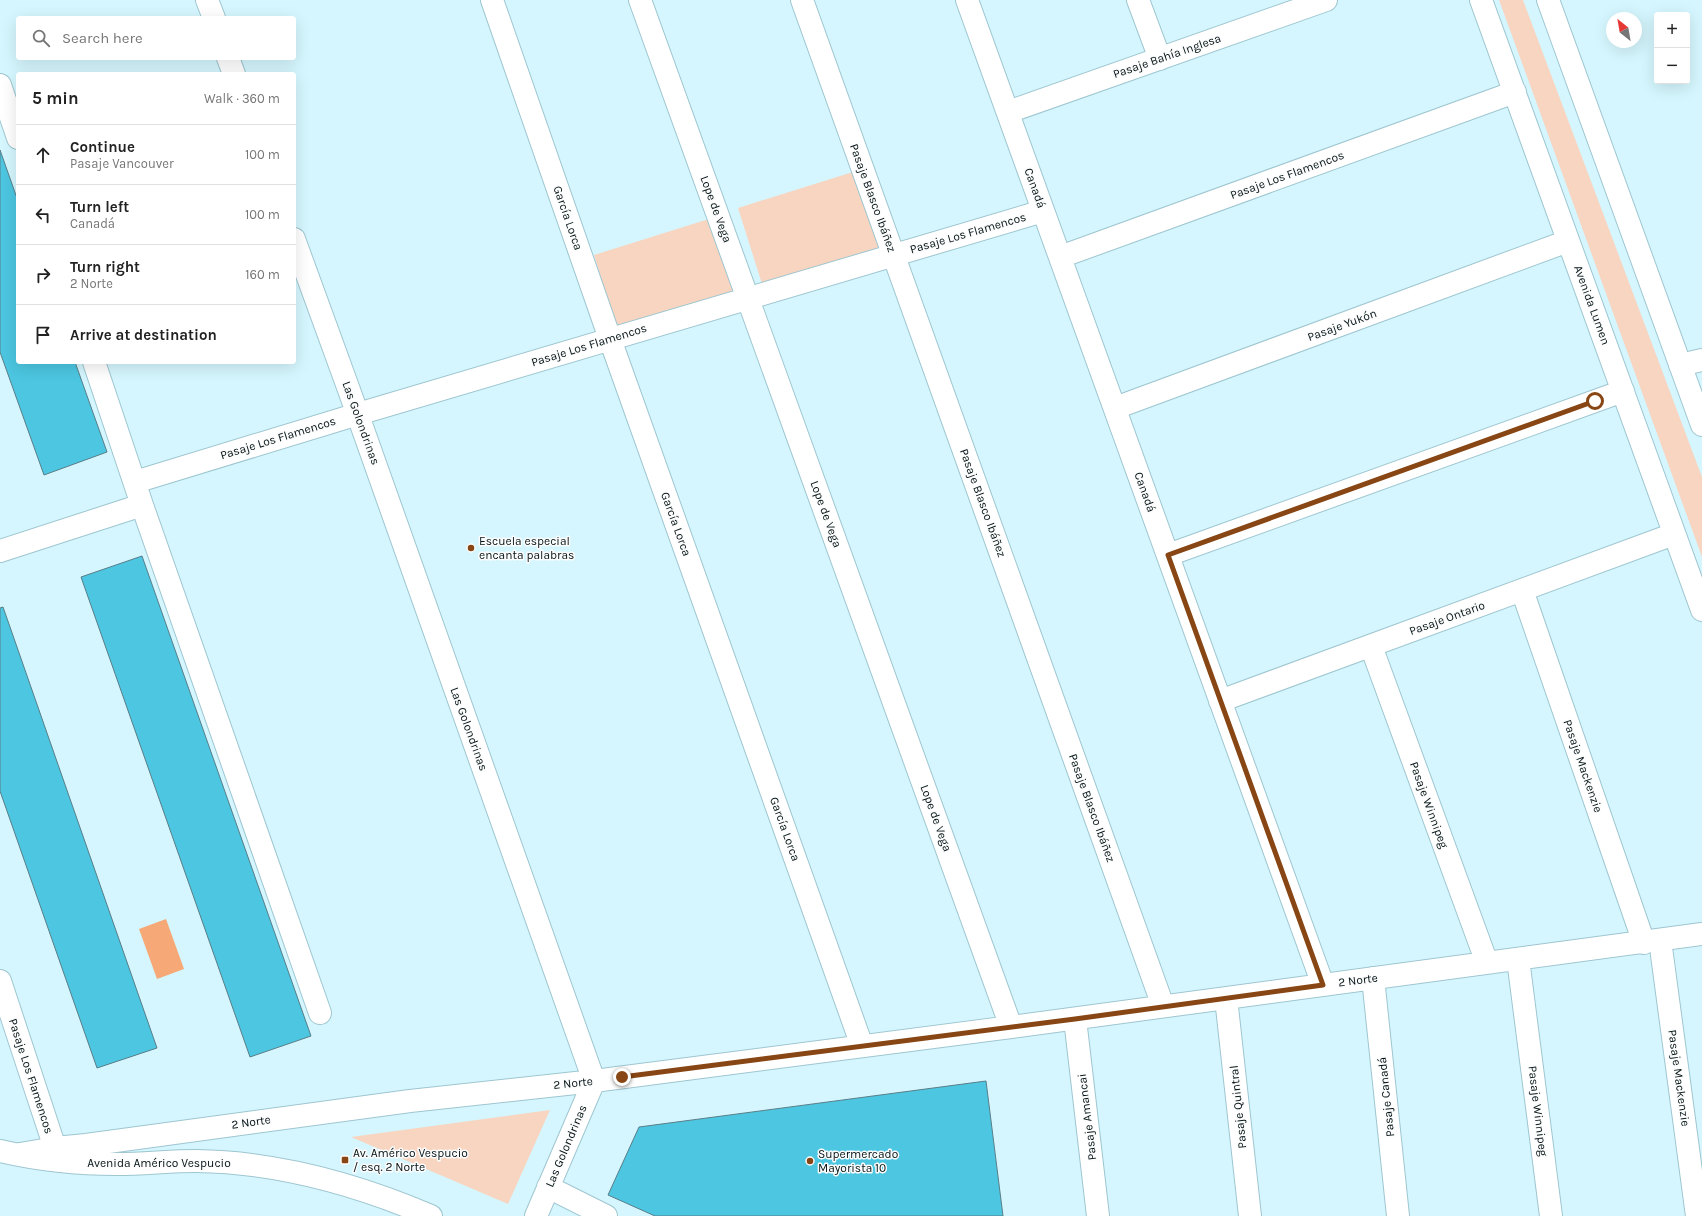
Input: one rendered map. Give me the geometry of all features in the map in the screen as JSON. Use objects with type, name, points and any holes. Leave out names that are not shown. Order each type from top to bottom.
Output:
[{"type":"street","points":[[207,0],[213,16]]},
{"type":"street","name":"García Lorca","points":[[492,0],[610,339],[862,1046]]},
{"type":"street","name":"Lope de Vega","points":[[640,0],[1011,1027]]},
{"type":"street","name":"Pasaje Blasco Ibáñez","points":[[802,0],[1163,1006]]},
{"type":"street","name":"Canadá","points":[[967,0],[1323,985]]},
{"type":"street","points":[[1138,0],[1160,59]]},
{"type":"street","name":"Pasaje Bahía Inglesa","points":[[1008,112],[1160,59],[1303,4],[1326,0]]},
{"type":"street","name":"Avenida Lumen","points":[[1481,0],[1702,610]]},
{"type":"street","points":[[1548,0],[1702,425]]},
{"type":"street","points":[[229,60],[233,72]]},
{"type":"street","points":[[0,85],[16,132]]},
{"type":"street","name":"Pasaje Los Flamencos","points":[[1060,257],[1515,92]]},
{"type":"street","name":"Pasaje Los Flamencos","points":[[135,482],[1043,210]]},
{"type":"street","name":"Pasaje Yukón","points":[[1115,408],[1568,241]]},
{"type":"street","name":"Las Golondrinas","points":[[296,244],[358,414],[594,1081],[536,1216]]},
{"type":"street","points":[[1680,365],[1702,360]]},
{"type":"street","points":[[95,364],[142,505],[320,1013]]},
{"type":"street","points":[[1168,555],[1623,391]]},
{"type":"street","points":[[0,551],[142,505]]},
{"type":"street","name":"Pasaje Ontario","points":[[1220,701],[1674,534]]},
{"type":"street","name":"Pasaje Mackenzie","points":[[1522,590],[1652,941],[1697,1216]]},
{"type":"street","name":"Pasaje Winnipeg","points":[[1371,646],[1487,963]]},
{"type":"street","name":"2 Norte","points":[[8,1153],[86,1145],[410,1101],[594,1081],[1075,1019],[1702,934]]},
{"type":"street","name":"Pasaje Winnipeg","points":[[1518,959],[1551,1216]]},
{"type":"street","name":"Pasaje Canadá","points":[[1373,978],[1398,1216]]},
{"type":"street","name":"Pasaje Los Flamencos","points":[[0,981],[55,1148]]},
{"type":"street","name":"Pasaje Quintral","points":[[1226,998],[1250,1216]]},
{"type":"street","name":"Pasaje Amancai","points":[[1075,1019],[1098,1216]]},
{"type":"street","name":"Avenida Américo Vespucio","points":[[8,1153],[81,1163],[116,1164],[196,1161],[278,1168],[314,1176],[370,1192],[431,1216]]},
{"type":"street","points":[[548,1187],[606,1216]]},
{"type":"shaded area","points":[[1499,0],[1523,0],[1702,477],[1702,557]]},
{"type":"shaded area","points":[[856,171],[880,247],[762,284],[738,208]]},
{"type":"shaded area","points":[[712,218],[735,294],[617,331],[594,255]]},
{"type":"shaded area","points":[[166,919],[184,969],[157,979],[139,929]]},
{"type":"shaded area","points":[[550,1110],[508,1204],[351,1137]]},
{"type":"building","points":[[0,150],[16,195],[16,364],[76,364],[107,452],[44,475],[0,352]]},
{"type":"building","points":[[142,556],[311,1036],[250,1057],[81,577]]},
{"type":"building","points":[[3,607],[157,1048],[97,1068],[0,791],[0,608]]},
{"type":"building","name":"Supermercado Mayorista 10","points":[[986,1081],[1003,1216],[655,1216],[608,1195],[639,1127]]},
{"type":"place","name":"Escuela especial encanta palabras","points":[[471,548]]},
{"type":"place","name":"Av. Américo Vespucio / esq. 2 Norte","points":[[345,1160]]},
{"type":"place","name":"Supermercado Mayorista 10","points":[[810,1161]]},
{"type":"route","points":[[622,1077],[1075,1019],[1323,985],[1168,555],[1595,401]]}]
